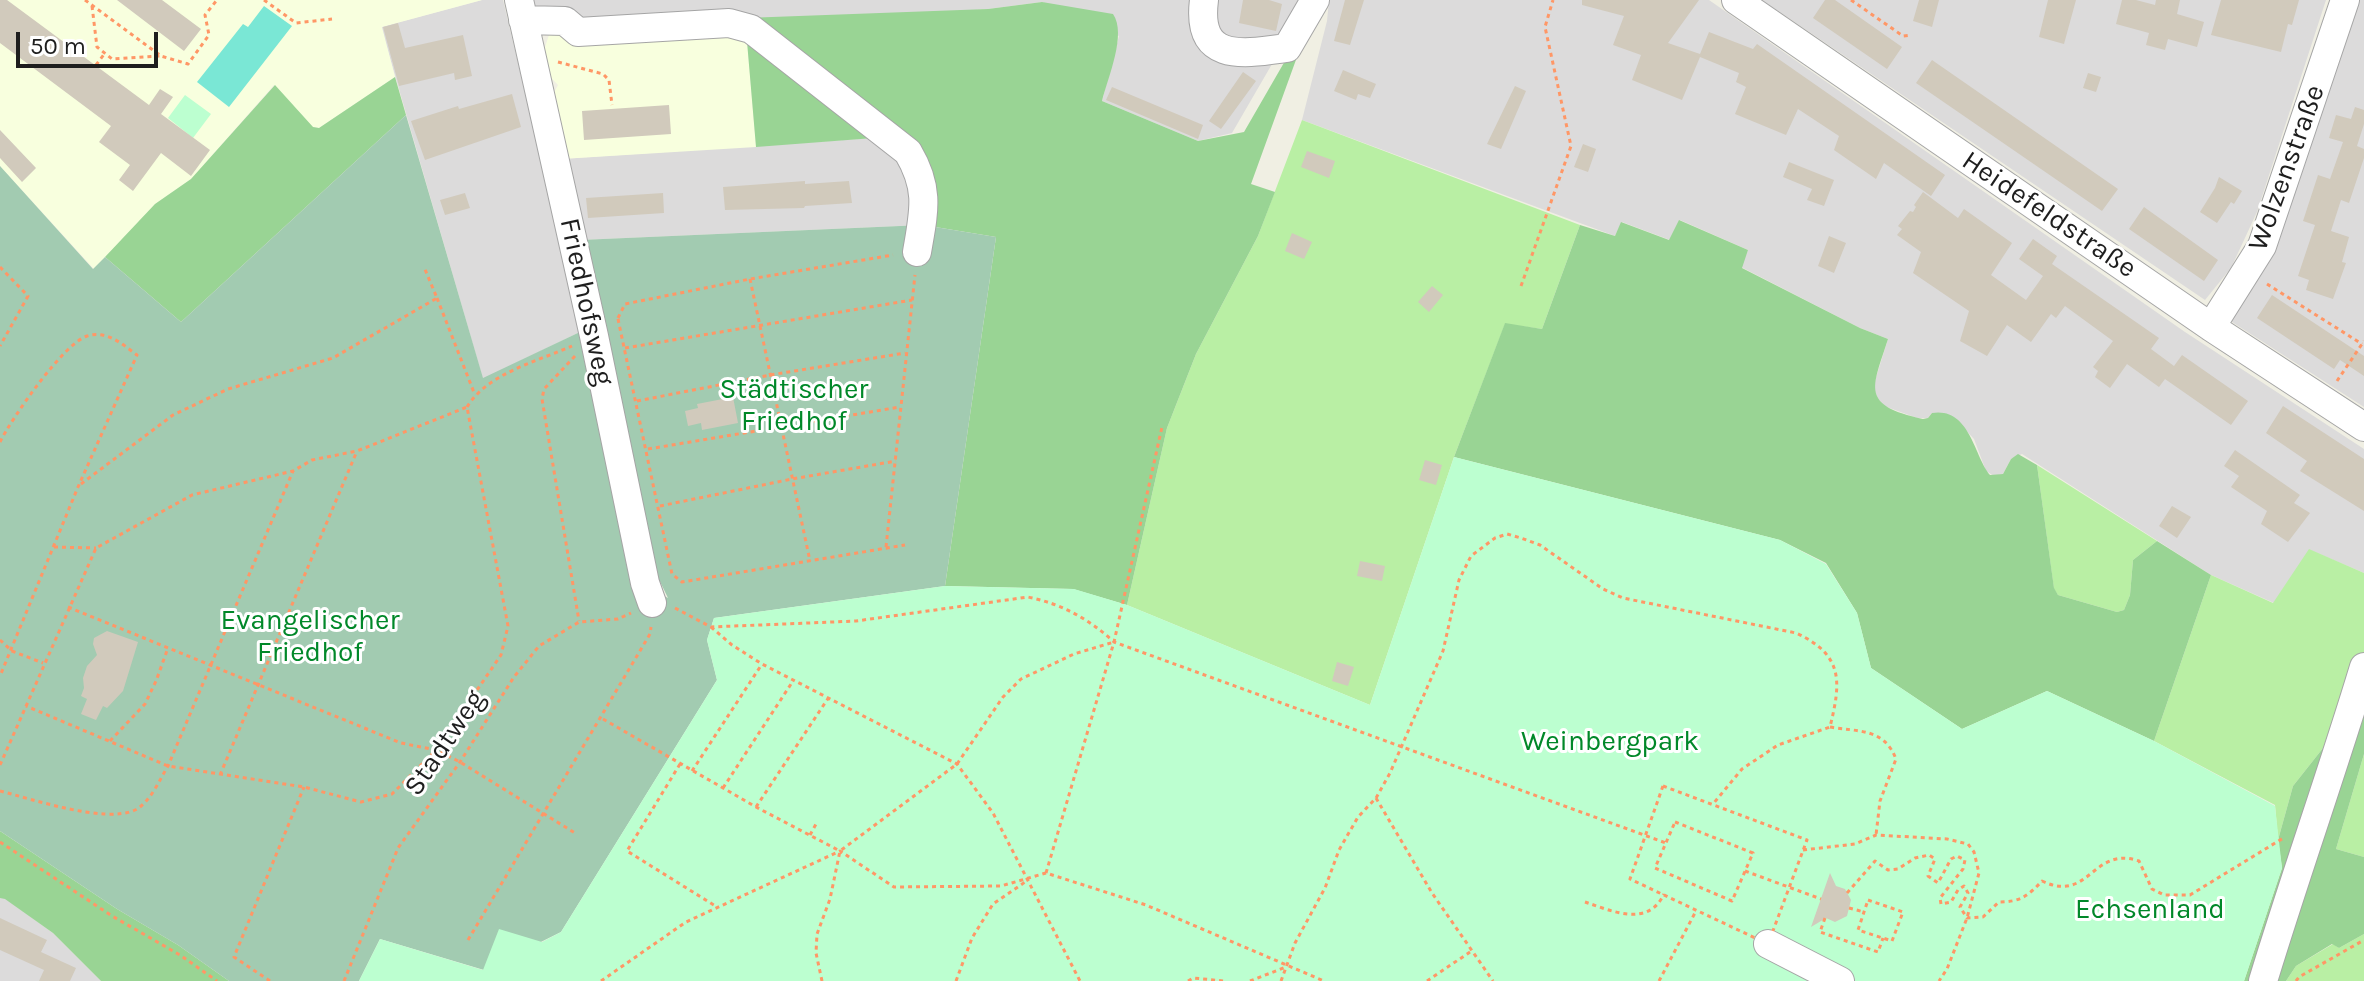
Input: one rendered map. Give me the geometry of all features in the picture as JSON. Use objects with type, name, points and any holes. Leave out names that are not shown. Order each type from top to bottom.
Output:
[{"type":"street","points":[[1204,0],[1202,23],[1206,34],[1218,46],[1237,54],[1287,48],[1315,1]]},
{"type":"street","name":"Heidefeldstraße","points":[[1736,0],[2211,327],[2364,427]]},
{"type":"street","name":"Wolzenstraße","points":[[2211,327],[2262,246],[2345,0]]},
{"type":"street","points":[[524,22],[565,21],[578,32],[729,23],[751,29],[908,152],[921,174],[924,209],[917,252]]},
{"type":"street","name":"Friedhofsweg","points":[[524,22],[645,583],[652,603]]},
{"type":"street","points":[[2263,981],[2364,667]]},
{"type":"street","points":[[1768,944],[1840,981]]},
{"type":"path","points":[[85,0],[161,56],[188,64],[209,35],[205,15],[217,0]]},
{"type":"path","points":[[264,0],[296,23],[332,19]]},
{"type":"path","points":[[1521,286],[1571,146],[1545,27],[1553,0]]},
{"type":"path","points":[[1851,0],[1903,36],[1911,35]]},
{"type":"path","points":[[92,6],[97,47],[112,59],[161,56]]},
{"type":"path","points":[[524,22],[561,64],[603,74],[609,80],[612,105]]},
{"type":"path","points":[[96,65],[105,53]]},
{"type":"path","points":[[886,547],[917,252],[750,279],[625,304],[618,318],[672,574],[682,582],[905,545]]},
{"type":"path","points":[[0,267],[28,296],[0,346]]},
{"type":"path","points":[[424,267],[475,395]]},
{"type":"path","points":[[2248,272],[2363,343],[2324,401]]},
{"type":"path","points":[[750,279],[810,561]]},
{"type":"path","points":[[78,487],[173,415],[228,389],[333,358],[437,298]]},
{"type":"path","points":[[625,348],[912,300]]},
{"type":"path","points":[[0,442],[59,358],[86,336],[113,337],[137,355],[78,487],[0,676]]},
{"type":"path","points":[[54,547],[96,548],[192,495],[293,471],[312,460],[357,451],[467,407],[488,383],[594,336]]},
{"type":"path","points":[[579,622],[542,399],[544,389],[594,336]]},
{"type":"path","points":[[637,401],[906,353]]},
{"type":"path","points":[[26,706],[168,766],[304,787],[361,802],[392,794],[436,750],[501,655],[508,626],[467,407]]},
{"type":"path","points":[[647,449],[900,407]]},
{"type":"path","points":[[1046,873],[1114,642],[1162,427]]},
{"type":"path","points":[[220,775],[357,451]]},
{"type":"path","points":[[659,506],[896,461]]},
{"type":"path","points":[[0,791],[105,815],[135,810],[153,792],[168,766],[293,471]]},
{"type":"path","points":[[1281,981],[1295,943],[1325,888],[1339,850],[1358,817],[1376,798],[1443,651],[1459,580],[1471,556],[1495,538],[1507,534],[1540,545],[1603,589],[1623,598],[1796,633],[1812,640],[1827,654],[1837,671],[1838,694],[1830,727]]},
{"type":"path","points":[[0,765],[96,548]]},
{"type":"path","points":[[711,627],[856,621],[1028,597],[1051,602],[1094,624],[1114,642],[1666,843]]},
{"type":"path","points":[[468,940],[650,634],[652,603],[671,605],[711,627],[762,664],[957,764],[993,813],[1080,981]]},
{"type":"path","name":"Stadtweg","points":[[344,981],[398,848],[460,762],[514,677],[539,646],[579,622],[618,619],[652,603]]},
{"type":"path","points":[[68,607],[401,743],[436,750],[575,833]]},
{"type":"path","points":[[0,640],[12,651],[43,663]]},
{"type":"path","points":[[601,981],[686,922],[840,851],[957,764],[1003,697],[1021,679],[1074,654],[1114,642]]},
{"type":"path","points":[[110,741],[145,704],[168,648]]},
{"type":"path","points":[[692,771],[762,664]]},
{"type":"path","points":[[723,788],[794,680]]},
{"type":"path","points":[[756,807],[829,697]]},
{"type":"path","points":[[602,718],[756,807],[840,851],[894,887],[1001,886],[1046,873],[1146,905],[1324,981]]},
{"type":"path","points":[[1713,804],[1742,769],[1778,745],[1830,727],[1877,735],[1890,743],[1896,759],[1880,801],[1876,835]]},
{"type":"path","points":[[680,764],[627,851],[717,907]]},
{"type":"path","points":[[1663,786],[1713,804],[1807,840],[1768,944],[1630,879],[1663,786]]},
{"type":"path","points":[[270,981],[234,957],[304,787]]},
{"type":"path","points":[[1376,798],[1432,893],[1493,981]]},
{"type":"path","points":[[1675,822],[1753,853],[1745,871],[1732,901],[1655,868],[1675,822]]},
{"type":"path","points":[[810,835],[816,824]]},
{"type":"path","points":[[1967,918],[1983,917],[1999,902],[2016,902],[2042,881],[2059,888],[2076,884],[2115,858],[2139,861],[2152,889],[2164,895],[2190,895],[2278,840],[2314,824]]},
{"type":"path","points":[[1803,850],[1855,844],[1876,835],[1947,839],[1968,844],[1974,852],[1979,873],[1967,918],[1947,969],[1939,981]]},
{"type":"path","points":[[0,842],[217,981]]},
{"type":"path","points":[[822,981],[816,953],[817,934],[830,899],[840,851]]},
{"type":"path","points":[[1847,893],[1875,861],[1888,870],[1898,869],[1915,858],[1929,855],[1935,859],[1928,876],[1938,883],[1951,859],[1957,856],[1965,860],[1963,869],[1940,898],[1941,904],[1951,902],[1964,886],[1968,893],[1960,907],[1967,918]]},
{"type":"path","points":[[1745,871],[1821,899]]},
{"type":"path","points":[[956,981],[972,938],[993,904],[1028,880]]},
{"type":"path","points":[[1585,902],[1637,915],[1650,913],[1664,894]]},
{"type":"path","points":[[1868,900],[1903,912],[1892,941],[1858,930],[1864,912],[1868,900]]},
{"type":"path","points":[[1849,908],[1864,912]]},
{"type":"path","points":[[1659,981],[1696,911]]},
{"type":"path","points":[[1825,918],[1820,932],[1878,952],[1883,938]]},
{"type":"path","points":[[2296,981],[2364,940]]},
{"type":"path","points":[[1427,981],[1471,951]]},
{"type":"path","points":[[1250,981],[1286,967]]},
{"type":"path","points":[[1188,981],[1193,978],[1224,981]]},
{"type":"shaded area","points":[[7,0],[482,0],[382,27],[395,77],[319,128],[313,127],[274,85],[191,179],[155,204],[94,269],[0,166],[0,30],[13,5]]},
{"type":"shaded area","points":[[482,0],[503,0],[582,331],[483,379],[381,27]]},
{"type":"shaded area","points":[[524,0],[1304,0],[1279,52],[1232,133],[1198,141],[1102,101],[1119,36],[1042,2],[746,29],[549,35],[526,10]]},
{"type":"shaded area","points":[[1329,0],[1709,0],[2185,332],[2364,449],[2364,573],[2310,550],[2274,603],[2211,575],[2022,454],[2011,459],[2003,474],[1994,476],[1986,471],[1974,439],[1958,422],[1932,413],[1928,418],[1917,418],[1884,406],[1873,387],[1888,339],[1860,328],[1741,267],[1748,250],[1680,220],[1670,240],[1622,222],[1615,236],[1302,120],[1327,21]]},
{"type":"shaded area","points":[[1762,0],[2326,0],[2257,212],[2231,268],[2205,300]]},
{"type":"shaded area","points":[[2355,0],[2364,0],[2364,407],[2232,322],[2232,314]]},
{"type":"shaded area","points":[[264,6],[292,26],[229,107],[197,82],[243,24],[248,27]]},
{"type":"shaded area","points":[[746,29],[756,147],[561,159],[549,102],[558,85],[539,65],[549,35]]},
{"type":"shaded area","points":[[887,137],[907,153],[923,225],[580,240],[561,159]]},
{"type":"shaded area","points":[[0,898],[5,898],[53,933],[101,981],[0,981]]},
{"type":"green space","points":[[1042,2],[1113,14],[1117,22],[1117,44],[1102,101],[1198,141],[1244,132],[1289,54],[1297,57],[1251,184],[1275,192],[1258,236],[1196,354],[1167,428],[1127,605],[1073,589],[945,586],[996,237],[923,225],[907,153],[887,137],[756,147],[745,18],[988,9]]},
{"type":"green space","points":[[395,77],[406,115],[181,322],[105,257],[155,204],[191,179],[275,85],[313,127],[319,128]]},
{"type":"green space","points":[[185,95],[211,114],[193,138],[168,118]]},
{"type":"green space","name":"Evangelischer Friedhof","points":[[406,115],[483,378],[582,331],[632,578],[668,598],[648,557],[580,240],[923,225],[996,237],[945,586],[714,618],[707,640],[717,680],[561,932],[484,970],[380,939],[359,981],[229,981],[0,831],[0,166],[93,269],[105,257],[181,322]]},
{"type":"green space","points":[[1302,120],[1580,225],[1542,329],[1505,324],[1454,457],[1370,705],[1127,605],[1167,428],[1196,354],[1258,236]]},
{"type":"green space","points":[[1679,220],[1748,250],[1742,268],[1888,339],[1875,383],[1880,401],[1889,408],[1923,419],[1932,413],[1955,417],[1963,425],[1990,475],[2003,474],[2011,459],[2018,454],[2037,465],[2054,588],[2058,595],[2117,612],[2124,610],[2130,595],[2133,560],[2157,541],[2211,575],[2154,741],[2047,691],[1962,729],[1871,668],[1857,613],[1826,563],[1780,540],[1454,457],[1505,323],[1542,329],[1580,225],[1615,236],[1621,222],[1669,240]]},
{"type":"green space","name":"Weinbergpark","points":[[1454,457],[1780,540],[1826,564],[1857,613],[1871,668],[1962,729],[2047,691],[2154,741],[2275,806],[2282,868],[2244,981],[359,981],[380,939],[483,970],[499,929],[542,942],[561,932],[717,680],[707,640],[714,618],[945,586],[1074,589],[1127,605],[1370,705]]},
{"type":"green space","points":[[2037,465],[2157,541],[2133,560],[2130,595],[2124,610],[2117,612],[2058,595],[2054,589]]},
{"type":"green space","points":[[2309,549],[2364,573],[2364,673],[2327,743],[2293,786],[2278,840],[2275,805],[2154,741],[2211,575],[2273,603]]},
{"type":"green space","points":[[2364,674],[2364,754],[2336,849],[2364,857],[2364,934],[2339,948],[2332,944],[2296,966],[2286,981],[2244,981],[2282,868],[2278,840],[2293,786],[2327,743]]},
{"type":"green space","points":[[2364,754],[2364,857],[2336,849]]},
{"type":"green space","points":[[0,831],[229,981],[101,981],[53,933],[0,898]]},
{"type":"green space","points":[[2364,934],[2364,981],[2286,981],[2296,966],[2333,944],[2339,948]]},
{"type":"building","points":[[0,0],[7,0],[149,105],[160,89],[173,97],[161,114],[210,150],[191,176],[161,153],[133,191],[119,180],[130,165],[99,142],[111,126],[0,43]]},
{"type":"building","points":[[117,0],[162,0],[201,29],[184,51]]},
{"type":"building","points":[[1243,0],[1269,0],[1282,4],[1276,31],[1239,23]]},
{"type":"building","points":[[1345,0],[1364,0],[1350,45],[1334,41]]},
{"type":"building","points":[[1582,0],[1699,0],[1668,43],[1700,54],[1709,32],[1753,49],[1757,44],[1945,175],[1931,196],[1884,163],[1876,179],[1834,150],[1839,136],[1798,109],[1786,135],[1735,114],[1746,87],[1736,82],[1739,73],[1700,57],[1682,100],[1632,80],[1641,55],[1613,45],[1624,16],[1582,5]]},
{"type":"building","points":[[1825,0],[1835,0],[1902,47],[1887,69],[1813,18]]},
{"type":"building","points":[[1919,0],[1939,0],[1932,27],[1913,21]]},
{"type":"building","points":[[2048,0],[2076,0],[2064,44],[2039,37]]},
{"type":"building","points":[[2122,0],[2155,5],[2156,0],[2180,0],[2177,14],[2204,22],[2197,47],[2168,39],[2165,50],[2146,45],[2149,33],[2116,24]]},
{"type":"building","points":[[2221,0],[2299,0],[2292,25],[2288,24],[2281,52],[2211,35]]},
{"type":"building","points":[[398,23],[405,48],[463,35],[472,76],[455,80],[454,73],[399,86],[383,27]]},
{"type":"building","points":[[1932,60],[2118,189],[2102,211],[1916,83]]},
{"type":"building","points":[[1343,70],[1376,84],[1370,98],[1358,94],[1356,100],[1334,91]]},
{"type":"building","points":[[1243,72],[1256,81],[1221,129],[1209,121]]},
{"type":"building","points":[[2088,73],[2101,77],[2096,92],[2083,88]]},
{"type":"building","points":[[1515,86],[1526,91],[1501,149],[1487,144]]},
{"type":"building","points":[[1112,87],[1203,125],[1198,139],[1106,100]]},
{"type":"building","points":[[512,94],[521,127],[425,160],[411,121]]},
{"type":"building","points":[[669,105],[671,134],[584,140],[582,111]]},
{"type":"building","points":[[2355,107],[2364,110],[2364,124],[2357,146],[2364,149],[2364,158],[2349,203],[2341,200],[2331,231],[2349,237],[2342,262],[2346,263],[2333,299],[2306,290],[2309,280],[2298,276],[2315,225],[2303,221],[2318,175],[2330,179],[2343,142],[2329,138],[2336,115],[2351,119]]},
{"type":"building","points":[[0,130],[36,168],[22,182],[0,158]]},
{"type":"building","points":[[1583,144],[1596,149],[1588,172],[1574,167]]},
{"type":"building","points":[[1307,151],[1335,161],[1329,178],[1301,167]]},
{"type":"building","points":[[1789,162],[1834,180],[1824,206],[1807,200],[1812,189],[1783,177]]},
{"type":"building","points":[[2219,177],[2242,191],[2217,223],[2200,212]]},
{"type":"building","points":[[805,181],[805,184],[849,181],[852,203],[725,210],[723,187]]},
{"type":"building","points":[[1923,192],[1958,218],[1964,209],[2012,243],[1991,275],[2026,300],[2043,276],[2019,259],[2033,239],[2057,256],[2052,264],[2159,338],[2151,349],[2174,366],[2182,355],[2248,401],[2231,425],[2165,379],[2159,387],[2127,364],[2110,388],[2095,377],[2098,371],[2093,367],[2113,341],[2065,306],[2056,318],[2051,314],[2031,342],[2007,325],[1987,356],[1960,341],[1969,311],[1913,273],[1921,252],[1897,235],[1902,229],[1898,226],[1910,211],[1913,212]]},
{"type":"building","points":[[465,193],[470,208],[445,215],[440,200]]},
{"type":"building","points":[[663,193],[664,213],[588,218],[586,198]]},
{"type":"building","points":[[2144,207],[2218,260],[2204,281],[2129,229]]},
{"type":"building","points":[[1292,233],[1312,242],[1304,259],[1285,251]]},
{"type":"building","points":[[1829,236],[1846,243],[1834,273],[1818,266]]},
{"type":"building","points":[[1432,286],[1443,295],[1429,312],[1418,302]]},
{"type":"building","points":[[2272,295],[2364,356],[2364,376],[2340,360],[2334,369],[2257,318]]},
{"type":"building","points":[[733,397],[738,423],[702,430],[701,423],[688,426],[685,411],[698,408],[697,404]]},
{"type":"building","points":[[2283,406],[2364,459],[2364,511],[2300,471],[2307,461],[2266,433]]},
{"type":"building","points":[[2235,450],[2300,495],[2294,503],[2310,513],[2288,542],[2261,524],[2267,511],[2231,487],[2239,476],[2224,466]]},
{"type":"building","points":[[1425,460],[1442,465],[1436,485],[1419,480]]},
{"type":"building","points":[[2172,506],[2191,517],[2177,538],[2159,526]]},
{"type":"building","points":[[1360,561],[1385,566],[1382,581],[1357,576]]},
{"type":"building","points":[[107,631],[138,642],[123,691],[107,708],[103,706],[96,720],[81,714],[87,699],[81,696],[83,678],[87,666],[97,655],[94,638]]},
{"type":"building","points":[[1337,662],[1354,667],[1348,686],[1332,681]]},
{"type":"building","points":[[1830,873],[1836,886],[1845,889],[1851,900],[1847,916],[1835,922],[1826,918],[1811,927]]},
{"type":"building","points":[[0,918],[47,940],[41,952],[76,968],[70,981],[39,981],[44,970],[0,950]]},
{"type":"park label","name":"Städtischer Friedhof","points":[[794,406]]},
{"type":"park label","name":"Echsenland","points":[[2150,910]]}]
